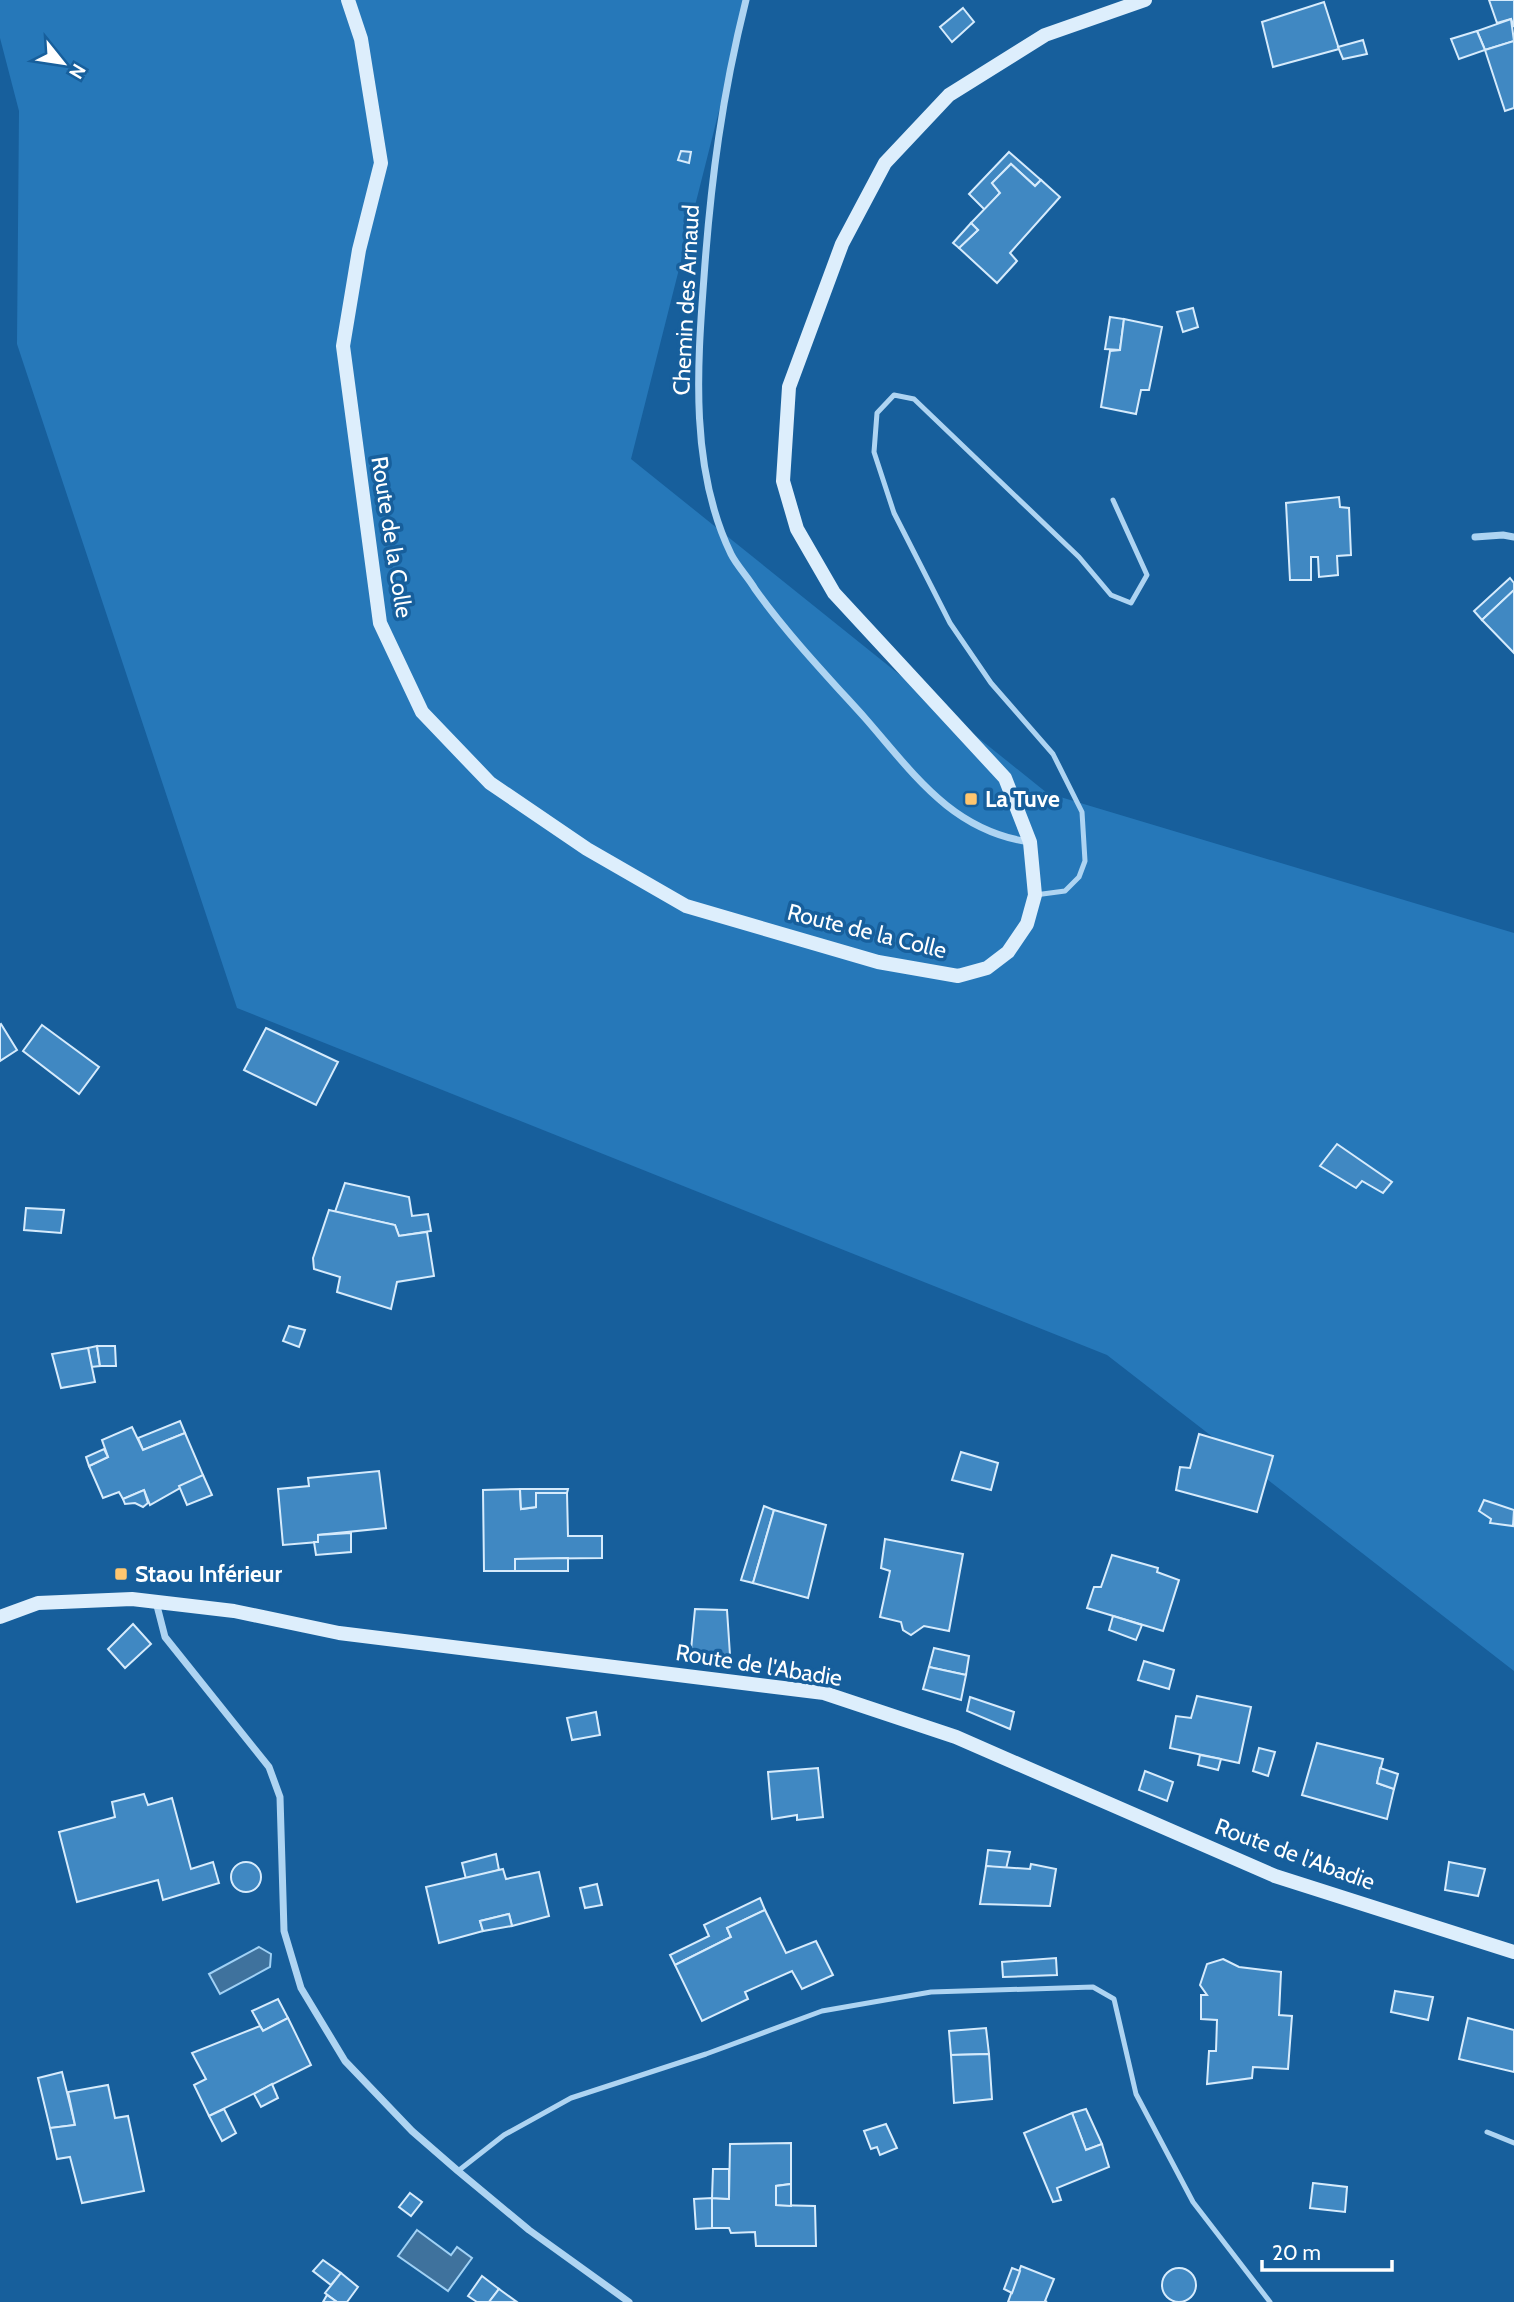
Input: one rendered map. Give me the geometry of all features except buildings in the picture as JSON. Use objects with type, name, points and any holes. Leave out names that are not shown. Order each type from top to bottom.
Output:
[{"type":"street","name":"Route de la Colle","points":[[348,0],[360,39],[382,163],[359,250],[343,346],[380,623],[422,712],[490,783],[587,849],[686,906],[878,962],[958,976],[987,968],[1008,952],[1027,924],[1035,895],[1030,842],[1005,778],[834,593],[797,529],[783,481],[789,387],[842,244],[885,163],[894,153],[948,95],[1045,35],[1145,0]]},
{"type":"street","name":"Chemin des Arnaud","points":[[746,0],[727,78],[716,142],[706,249],[699,345],[700,424],[708,491],[732,555],[780,623],[921,781],[950,809],[978,828],[1000,838],[1030,842]]},
{"type":"street","points":[[1475,537],[1514,537]]},
{"type":"street","name":"Route de l'Abadie","points":[[0,1617],[38,1603],[88,1599],[156,1601],[234,1611],[339,1633],[824,1693],[956,1737],[1275,1876],[1514,1952]]},
{"type":"street","points":[[156,1601],[164,1637],[269,1767],[280,1797],[284,1931],[301,1988],[345,2061],[412,2131],[458,2171],[529,2230],[629,2302]]},
{"type":"lane","points":[[1035,895],[1065,891],[1079,877],[1085,861],[1082,812],[1053,754],[990,683],[950,623],[894,513],[874,452],[877,413],[894,395],[914,399],[1070,548],[1111,595],[1131,603],[1147,575],[1113,500]]},
{"type":"lane","points":[[458,2171],[504,2135],[571,2098],[706,2054],[822,2011],[931,1992],[1093,1987],[1114,1998],[1136,2094],[1193,2202],[1270,2302]]},
{"type":"lane","points":[[1487,2132],[1514,2143]]},
{"type":"shaded area","points":[[0,0],[747,0],[631,459],[1047,793],[1514,933],[1514,1671],[1107,1355],[237,1008],[17,344],[19,111],[0,38]]},
{"type":"shaded area","points":[[259,1947],[271,1954],[270,1967],[220,1994],[209,1974]]},
{"type":"shaded area","points":[[417,2230],[451,2255],[457,2247],[472,2258],[448,2291],[398,2256]]},
{"type":"place","name":"La Tuve","points":[[971,799]]},
{"type":"place","name":"Staou Inférieur","points":[[121,1574]]}]
